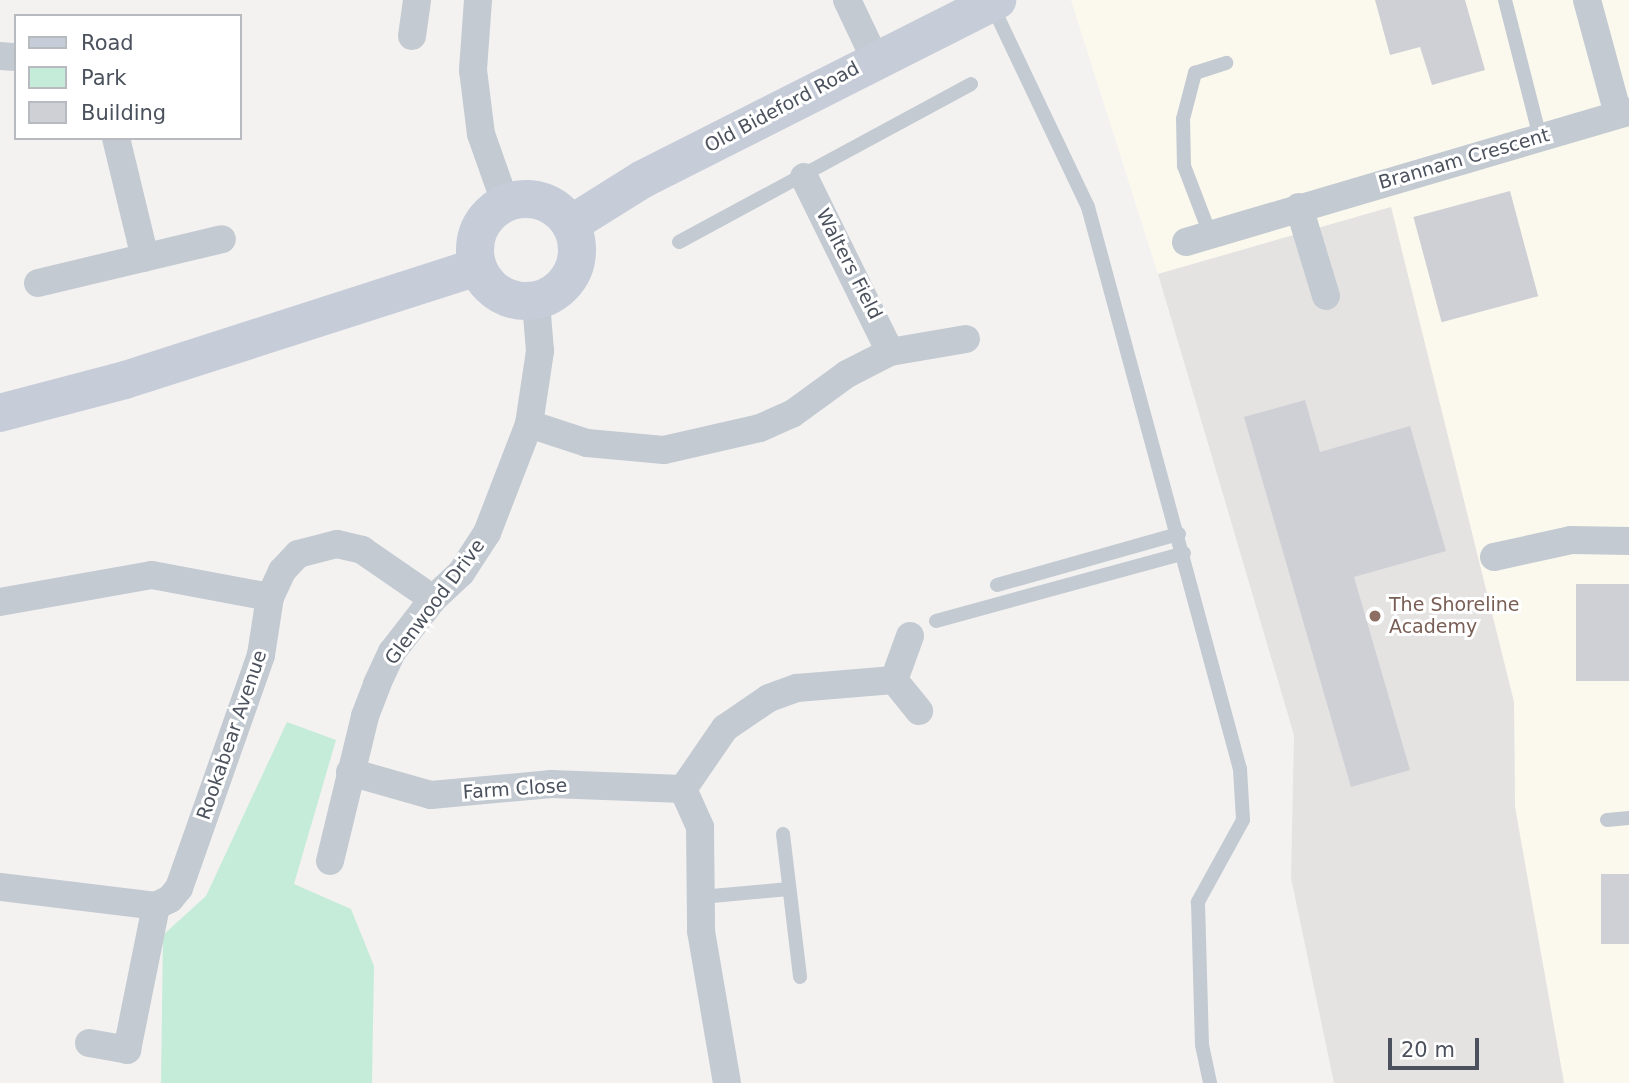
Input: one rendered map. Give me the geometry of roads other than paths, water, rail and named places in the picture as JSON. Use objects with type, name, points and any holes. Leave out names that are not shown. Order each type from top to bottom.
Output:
[{"type":"street","points":[[412,36],[416,0]]},
{"type":"street","points":[[478,0],[473,70],[481,134],[505,202]]},
{"type":"street","points":[[847,0],[875,59]]},
{"type":"street","points":[[1587,0],[1624,113]]},
{"type":"street","name":"Old Bideford Road","points":[[571,224],[643,180],[875,59],[994,2]]},
{"type":"street","name":"Brannam Crescent","points":[[1198,238],[1624,113]]},
{"type":"street","points":[[116,140],[145,258]]},
{"type":"street","name":"Walters Field","points":[[804,177],[890,352]]},
{"type":"street","points":[[523,198],[544,202],[571,224],[578,241],[573,271],[557,292],[536,302],[519,302],[498,294],[477,267],[474,245],[481,225],[505,202],[523,198]]},
{"type":"street","points":[[1299,207],[1326,296]]},
{"type":"street","points":[[38,283],[222,239]]},
{"type":"street","points":[[0,413],[125,380],[477,267]]},
{"type":"street","name":"Glenwood Drive","points":[[330,862],[365,716],[392,652],[433,599],[461,573],[487,533],[529,424],[540,351],[536,302]]},
{"type":"street","points":[[529,424],[587,443],[664,450],[760,428],[792,414],[847,374],[890,352],[966,339]]},
{"type":"street","points":[[1494,557],[1571,540],[1629,541]]},
{"type":"street","name":"Rookabear Avenue","points":[[156,906],[170,899],[185,873],[261,655],[270,597],[282,571],[298,554],[337,544],[362,550],[433,599]]},
{"type":"street","points":[[0,602],[152,575],[270,597]]},
{"type":"street","points":[[894,680],[910,636]]},
{"type":"street","points":[[894,680],[919,711]]},
{"type":"street","points":[[727,1083],[701,930],[700,827],[683,789],[725,728],[769,698],[797,688],[894,680]]},
{"type":"street","name":"Farm Close","points":[[350,772],[431,795],[551,784],[683,789]]},
{"type":"street","points":[[0,887],[156,906],[127,1051],[89,1043]]},
{"type":"lane","points":[[1505,0],[1540,136]]},
{"type":"lane","points":[[994,2],[1088,207],[1179,534],[1240,769],[1243,820],[1198,902],[1202,1045],[1210,1083]]},
{"type":"lane","points":[[1198,238],[1184,166],[1183,119],[1187,90],[1195,73],[1226,63]]},
{"type":"lane","points":[[679,242],[804,177],[971,84]]},
{"type":"lane","points":[[997,584],[1179,534]]},
{"type":"lane","points":[[936,621],[1184,553]]},
{"type":"lane","points":[[1607,820],[1629,818]]},
{"type":"lane","points":[[783,834],[800,977]]},
{"type":"lane","points":[[701,897],[789,889]]},
{"type":"place","name":"The Shoreline Academy","points":[[1375,616]]}]
